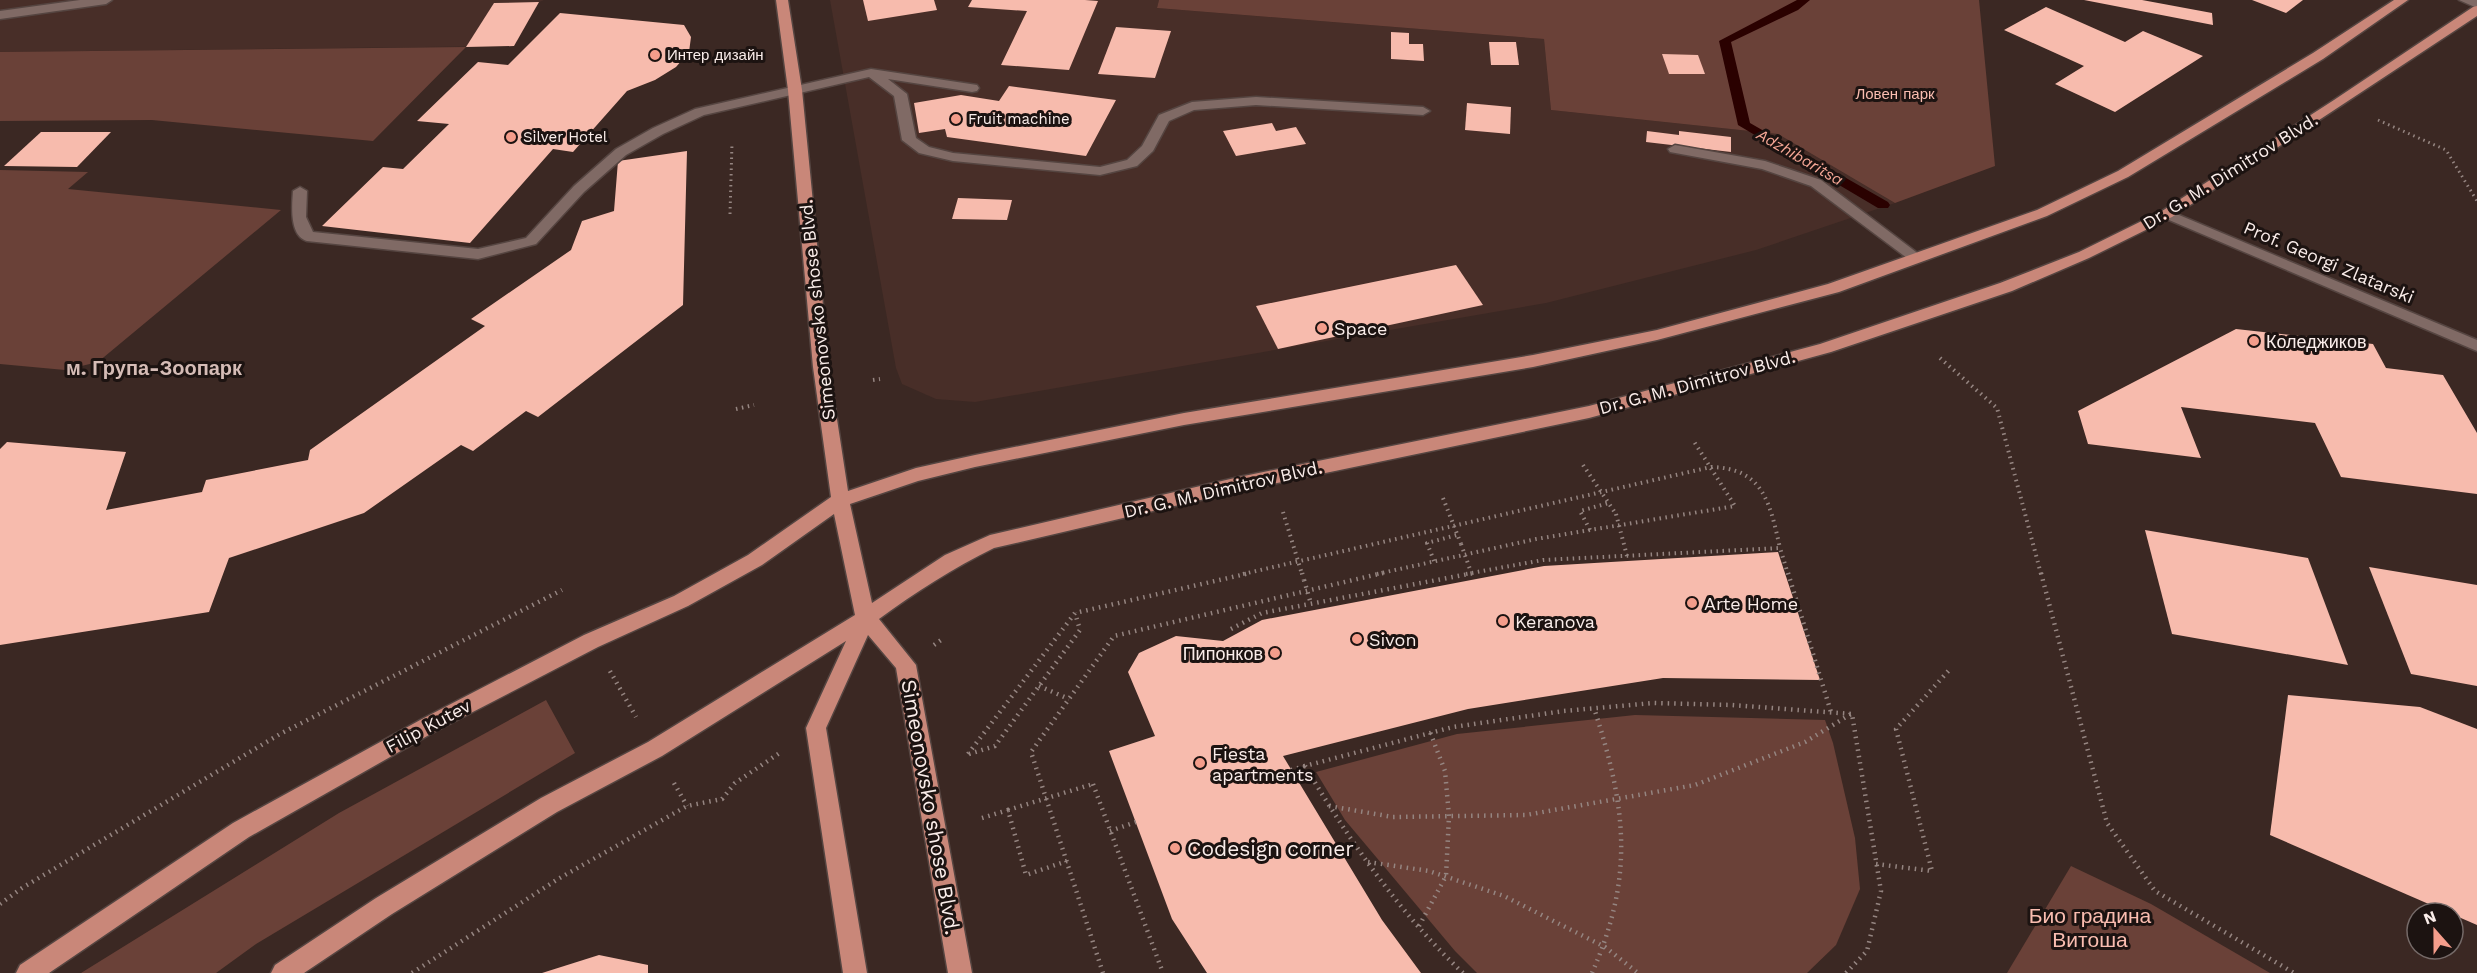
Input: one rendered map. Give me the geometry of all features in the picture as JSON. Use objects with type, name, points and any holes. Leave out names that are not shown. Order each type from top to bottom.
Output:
[{"type":"main road","name":"Simeonovsko shose Blvd.","points":[[782,0],[795,90],[821,367],[840,500],[866,618],[906,665],[960,973]]},
{"type":"main road","points":[[840,500],[916,475],[975,461],[1184,419],[1533,361],[1657,335],[1833,288],[2042,213],[2123,174],[2318,56],[2402,0]]},
{"type":"main road","name":"Dr. G. M. Dimitrov Blvd.","points":[[866,618],[952,560],[990,543],[1239,484],[1500,432],[1589,411],[1825,348],[2006,287],[2084,255],[2167,214],[2339,104],[2477,10]]},
{"type":"main road","name":"Filip Kutev","points":[[28,973],[260,819],[429,725],[591,641],[681,601],[755,560],[840,500]]},
{"type":"main road","points":[[284,973],[384,906],[549,805],[655,749],[866,618]]},
{"type":"main road","points":[[855,973],[816,728],[866,618]]},
{"type":"street","points":[[0,15],[106,0]]},
{"type":"street","points":[[2465,0],[2477,4]]},
{"type":"street","points":[[871,73],[900,94],[909,140],[924,150],[952,157],[1100,171],[1132,164],[1148,148],[1164,118],[1192,106],[1256,101],[1423,111]]},
{"type":"street","points":[[300,191],[299,217],[307,236],[478,254],[531,241],[579,189],[621,152],[658,131],[700,112],[871,73],[972,88]]},
{"type":"street","points":[[1675,149],[1765,165],[1816,183],[1916,258]]},
{"type":"street","name":"Prof. Georgi Zlatarski","points":[[2167,214],[2477,346]]},
{"type":"path","points":[[2378,120],[2446,150],[2477,201]]},
{"type":"path","points":[[730,214],[732,143]]},
{"type":"path","points":[[1940,358],[1997,408],[2107,823],[2155,891],[2294,973]]},
{"type":"path","points":[[873,380],[880,379]]},
{"type":"path","points":[[736,409],[754,405]]},
{"type":"path","points":[[1103,973],[1031,752],[1114,636],[1434,561],[1590,530],[1735,506],[1693,440]]},
{"type":"path","points":[[1583,465],[1616,514],[1627,556]]},
{"type":"path","points":[[1075,614],[1080,630],[995,746],[968,754],[1075,614],[1711,467],[1736,469],[1749,475],[1761,487],[1772,516],[1831,712]]},
{"type":"path","points":[[1443,498],[1471,572]]},
{"type":"path","points":[[1590,530],[1580,511],[1609,503]]},
{"type":"path","points":[[1282,508],[1311,604]]},
{"type":"path","points":[[1434,561],[1427,543],[1456,535]]},
{"type":"path","points":[[1231,629],[1262,613],[1542,560],[1780,548]]},
{"type":"path","points":[[0,904],[22,888],[280,734],[562,590]]},
{"type":"path","points":[[607,666],[637,718]]},
{"type":"path","points":[[1876,864],[1932,871],[1896,729],[1951,668]]},
{"type":"path","points":[[1039,686],[1069,699]]},
{"type":"path","points":[[1291,770],[1453,727],[1594,708],[1653,703],[1732,705],[1852,714]]},
{"type":"path","points":[[1592,973],[1605,946],[1622,872],[1619,798],[1608,750],[1594,708]]},
{"type":"path","points":[[1846,973],[1867,951],[1881,891],[1852,714]]},
{"type":"path","points":[[1328,806],[1393,817],[1526,815],[1695,785],[1805,742],[1852,714]]},
{"type":"path","points":[[1419,926],[1446,876],[1449,816],[1445,771],[1430,732]]},
{"type":"path","points":[[1305,766],[1342,830],[1433,945],[1463,973]]},
{"type":"path","points":[[412,973],[558,879],[687,806],[722,800],[735,783]]},
{"type":"path","points":[[982,818],[1093,784],[1162,973]]},
{"type":"path","points":[[677,789],[687,806]]},
{"type":"path","points":[[1008,810],[1026,875],[1067,861]]},
{"type":"path","points":[[1110,831],[1136,822]]},
{"type":"path","points":[[1367,862],[1429,871],[1504,896],[1605,946],[1638,973]]},
{"type":"shaded area","points":[[0,0],[544,0],[539,2],[514,46],[0,52]]},
{"type":"shaded area","points":[[830,0],[1159,0],[1157,8],[1544,39],[1551,110],[1778,134],[1895,203],[1756,250],[1546,303],[975,402],[936,399],[902,384],[896,368]]},
{"type":"green space","name":"Ловен парк","points":[[1159,0],[1979,0],[1995,166],[1895,203],[1778,134],[1551,110],[1544,39],[1157,8]]},
{"type":"green space","points":[[466,47],[373,141],[152,120],[0,121],[0,52]]},
{"type":"green space","points":[[0,170],[88,172],[68,189],[281,210],[98,362],[65,370],[0,364]]},
{"type":"green space","points":[[546,700],[575,753],[256,944],[216,973],[81,973],[339,813]]},
{"type":"green space","points":[[1635,715],[1825,720],[1833,743],[1855,838],[1860,889],[1836,945],[1807,973],[1477,973],[1455,951],[1345,820],[1316,772],[1457,734]]},
{"type":"green space","name":"Био градина Витоша","points":[[2071,866],[2151,904],[2270,973],[2007,973]]},
{"type":"building","points":[[863,0],[934,0],[937,10],[868,21]]},
{"type":"building","points":[[972,0],[1098,1],[1069,70],[1001,65],[1027,11],[968,7]]},
{"type":"building","points":[[2084,0],[2142,0],[2212,13],[2213,25]]},
{"type":"building","points":[[2252,0],[2303,0],[2286,13]]},
{"type":"building","points":[[539,2],[514,46],[466,47],[494,3]]},
{"type":"building","points":[[2046,7],[2125,42],[2143,31],[2203,56],[2115,112],[2055,84],[2084,66],[2004,30]]},
{"type":"building","name":"Silver Hotel","points":[[560,13],[684,25],[691,37],[689,52],[676,67],[655,80],[627,91],[573,152],[553,149],[470,243],[322,226],[383,167],[403,169],[449,124],[417,121],[478,62],[508,65]]},
{"type":"building","points":[[1116,27],[1171,31],[1155,78],[1098,74]]},
{"type":"building","points":[[1391,32],[1409,33],[1409,44],[1423,44],[1424,61],[1391,59]]},
{"type":"building","points":[[1489,42],[1516,42],[1519,65],[1491,65]]},
{"type":"building","points":[[1662,54],[1698,55],[1705,74],[1669,74]]},
{"type":"building","points":[[1009,86],[1116,100],[1086,156],[947,137],[945,129],[919,133],[914,103],[961,95],[999,101]]},
{"type":"building","points":[[1467,103],[1511,107],[1510,134],[1465,130]]},
{"type":"building","points":[[1272,123],[1276,131],[1296,127],[1306,144],[1236,156],[1223,131]]},
{"type":"building","points":[[1647,131],[1679,135],[1679,131],[1731,137],[1731,152],[1646,142]]},
{"type":"building","points":[[41,132],[111,132],[77,167],[4,166]]},
{"type":"building","points":[[687,151],[683,305],[538,417],[526,411],[473,451],[461,445],[364,513],[229,558],[209,612],[0,645],[0,449],[7,442],[126,452],[106,510],[202,492],[206,480],[308,460],[310,450],[485,326],[471,319],[571,250],[582,221],[614,211],[618,161]]},
{"type":"building","points":[[958,198],[1012,200],[1007,220],[952,219]]},
{"type":"building","name":"Space","points":[[1456,265],[1483,305],[1278,349],[1256,306]]},
{"type":"building","points":[[2236,329],[2373,344],[2386,368],[2443,375],[2477,433],[2477,494],[2341,477],[2315,423],[2181,407],[2201,458],[2088,444],[2078,411]]},
{"type":"building","points":[[2145,530],[2308,558],[2348,665],[2172,634]]},
{"type":"building","name":"Fiesta apartments","points":[[1778,552],[1820,680],[1663,678],[1468,709],[1283,756],[1382,920],[1421,973],[1207,973],[1172,919],[1109,751],[1155,736],[1128,672],[1139,653],[1176,636],[1223,641],[1262,620],[1544,566]]},
{"type":"building","points":[[2369,567],[2477,585],[2477,686],[2411,674]]},
{"type":"building","points":[[2288,695],[2420,707],[2477,729],[2477,925],[2465,920],[2465,901],[2422,901],[2270,835]]},
{"type":"building","points":[[599,955],[648,965],[648,973],[542,973]]},
{"type":"waterway","name":"Adzhibaritsa","points":[[1804,0],[1794,8],[1725,41],[1744,125],[1883,205]]},
{"type":"place","name":"Интер дизайн","points":[[655,55]]},
{"type":"place","name":"Fruit machine","points":[[956,119]]},
{"type":"place","name":"Silver Hotel","points":[[511,137]]},
{"type":"place","name":"Space","points":[[1322,328]]},
{"type":"place","name":"Коледжиков","points":[[2254,341]]},
{"type":"place","name":"Arte Home","points":[[1692,603]]},
{"type":"place","name":"Keranova","points":[[1503,621]]},
{"type":"place","name":"Sivon","points":[[1357,639]]},
{"type":"place","name":"Пипонков","points":[[1275,653]]},
{"type":"place","name":"Fiesta apartments","points":[[1200,763]]},
{"type":"place","name":"Codesign corner","points":[[1175,848]]},
{"type":"district","name":"м. Група-Зоопарк","points":[[154,368]]}]
